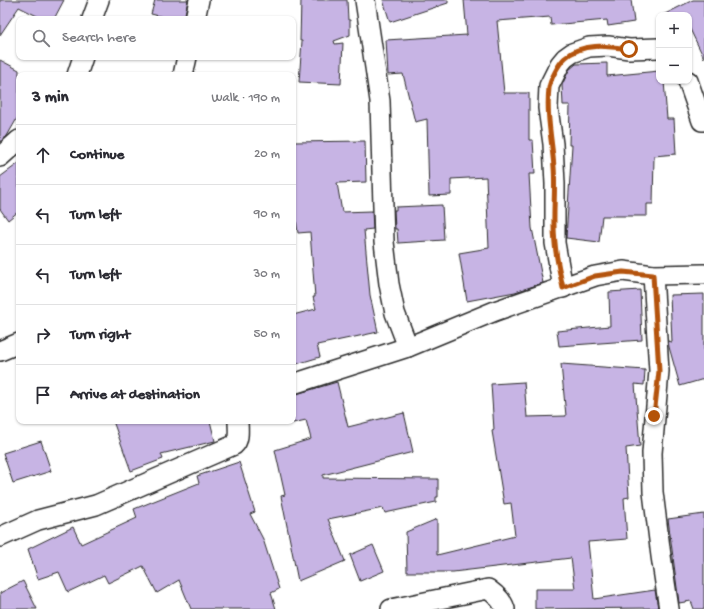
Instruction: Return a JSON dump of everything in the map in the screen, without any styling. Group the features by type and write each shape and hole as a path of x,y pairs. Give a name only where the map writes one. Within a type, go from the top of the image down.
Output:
{"street":[{"path":"93,16 99,0"},
{"path":"196,16 199,0"},
{"path":"365,0 380,101 384,242 389,284 395,313 408,347"},
{"path":"563,288 554,243 555,184 548,108 549,86 564,58 572,53 589,47 608,46 629,49 656,48"},
{"path":"79,72 82,60"},
{"path":"184,72 186,60"},
{"path":"689,84 702,121"},
{"path":"0,157 16,143"},
{"path":"296,383 408,347 494,311 595,276 623,272 653,275 704,274"},
{"path":"653,275 659,371 652,453 653,484 661,556 669,609"},
{"path":"0,351 16,344"},
{"path":"0,536 38,520 96,505 234,445 238,440 238,424"},
{"path":"390,609 488,589 496,595 505,606 505,609"}],"building":[{"path":"0,0 64,0 56,16 37,16 19,7 0,35"},
{"path":"155,0 188,0 185,16 159,16 151,14"},
{"path":"301,0 347,0 348,20 350,20 350,35 334,41 335,44 343,43 341,84 299,82 302,41 300,41"},
{"path":"383,0 448,0 448,3 390,22"},
{"path":"464,0 631,0 634,22 608,26 607,20 551,25 550,17 497,21 504,93 529,93 529,140 533,140 535,174 529,174 532,228 543,283 515,292 467,301 459,253 489,248 486,177 451,179 451,195 429,196 427,119 415,122 403,74 388,75 386,40 467,35"},
{"path":"693,0 704,0 704,58 692,33 692,12 669,12"},
{"path":"0,60 19,70 19,72 16,72 16,120 7,136 0,142"},
{"path":"607,63 607,76 656,71 656,84 664,84 667,119 674,119 676,154 654,156 653,204 647,204 647,216 602,216 599,242 566,238 572,145 569,145 570,105 563,105 562,85 569,70 576,64"},
{"path":"365,141 366,182 337,183 342,212 372,211 373,229 364,230 370,295 378,332 317,345 320,357 296,364 296,314 316,309 313,297 315,297 310,232 298,233 296,220 296,142"},
{"path":"16,165 16,213 8,220 0,209 0,177"},
{"path":"442,205 444,240 398,243 397,229 395,229 394,210 396,210 396,207"},
{"path":"640,290 642,340 559,346 557,331 610,326 609,292"},
{"path":"704,294 704,379 680,386 668,341 672,342 670,295"},
{"path":"561,364 645,370 644,385 635,384 640,446 626,448 629,497 624,498 627,539 588,542 594,599 655,590 658,608 535,609 535,589 575,589 571,558 453,572 407,572 406,532 437,519 437,555 515,536 511,503 504,504 492,431 494,430 491,384 524,382 527,417 566,416"},
{"path":"337,382 348,427 404,413 413,452 323,475 323,478 438,479 438,497 436,497 436,502 385,513 383,508 328,519 345,561 298,581 281,496 285,495 275,450 311,439 306,420 296,422 296,394"},
{"path":"114,424 211,424 215,441 161,454 163,459 131,471"},
{"path":"41,441 51,471 13,483 3,453"},
{"path":"239,462 255,512 250,514 263,539 279,589 271,593 276,609 191,609 179,580 157,593 143,566 108,583 104,575 68,592 59,572 38,579 28,549 73,527 81,544 137,518 134,509 199,483 197,476"},
{"path":"704,514 704,609 694,609 691,601 679,603 668,519"},
{"path":"373,545 384,571 360,581 350,555"},
{"path":"23,581 37,609 0,609 0,593"}],"route":[{"path":"629,49 608,46 589,47 572,53 564,58 549,86 548,108 555,184 554,243 563,288 595,276 623,272 653,275 659,371 654,416"}]}
